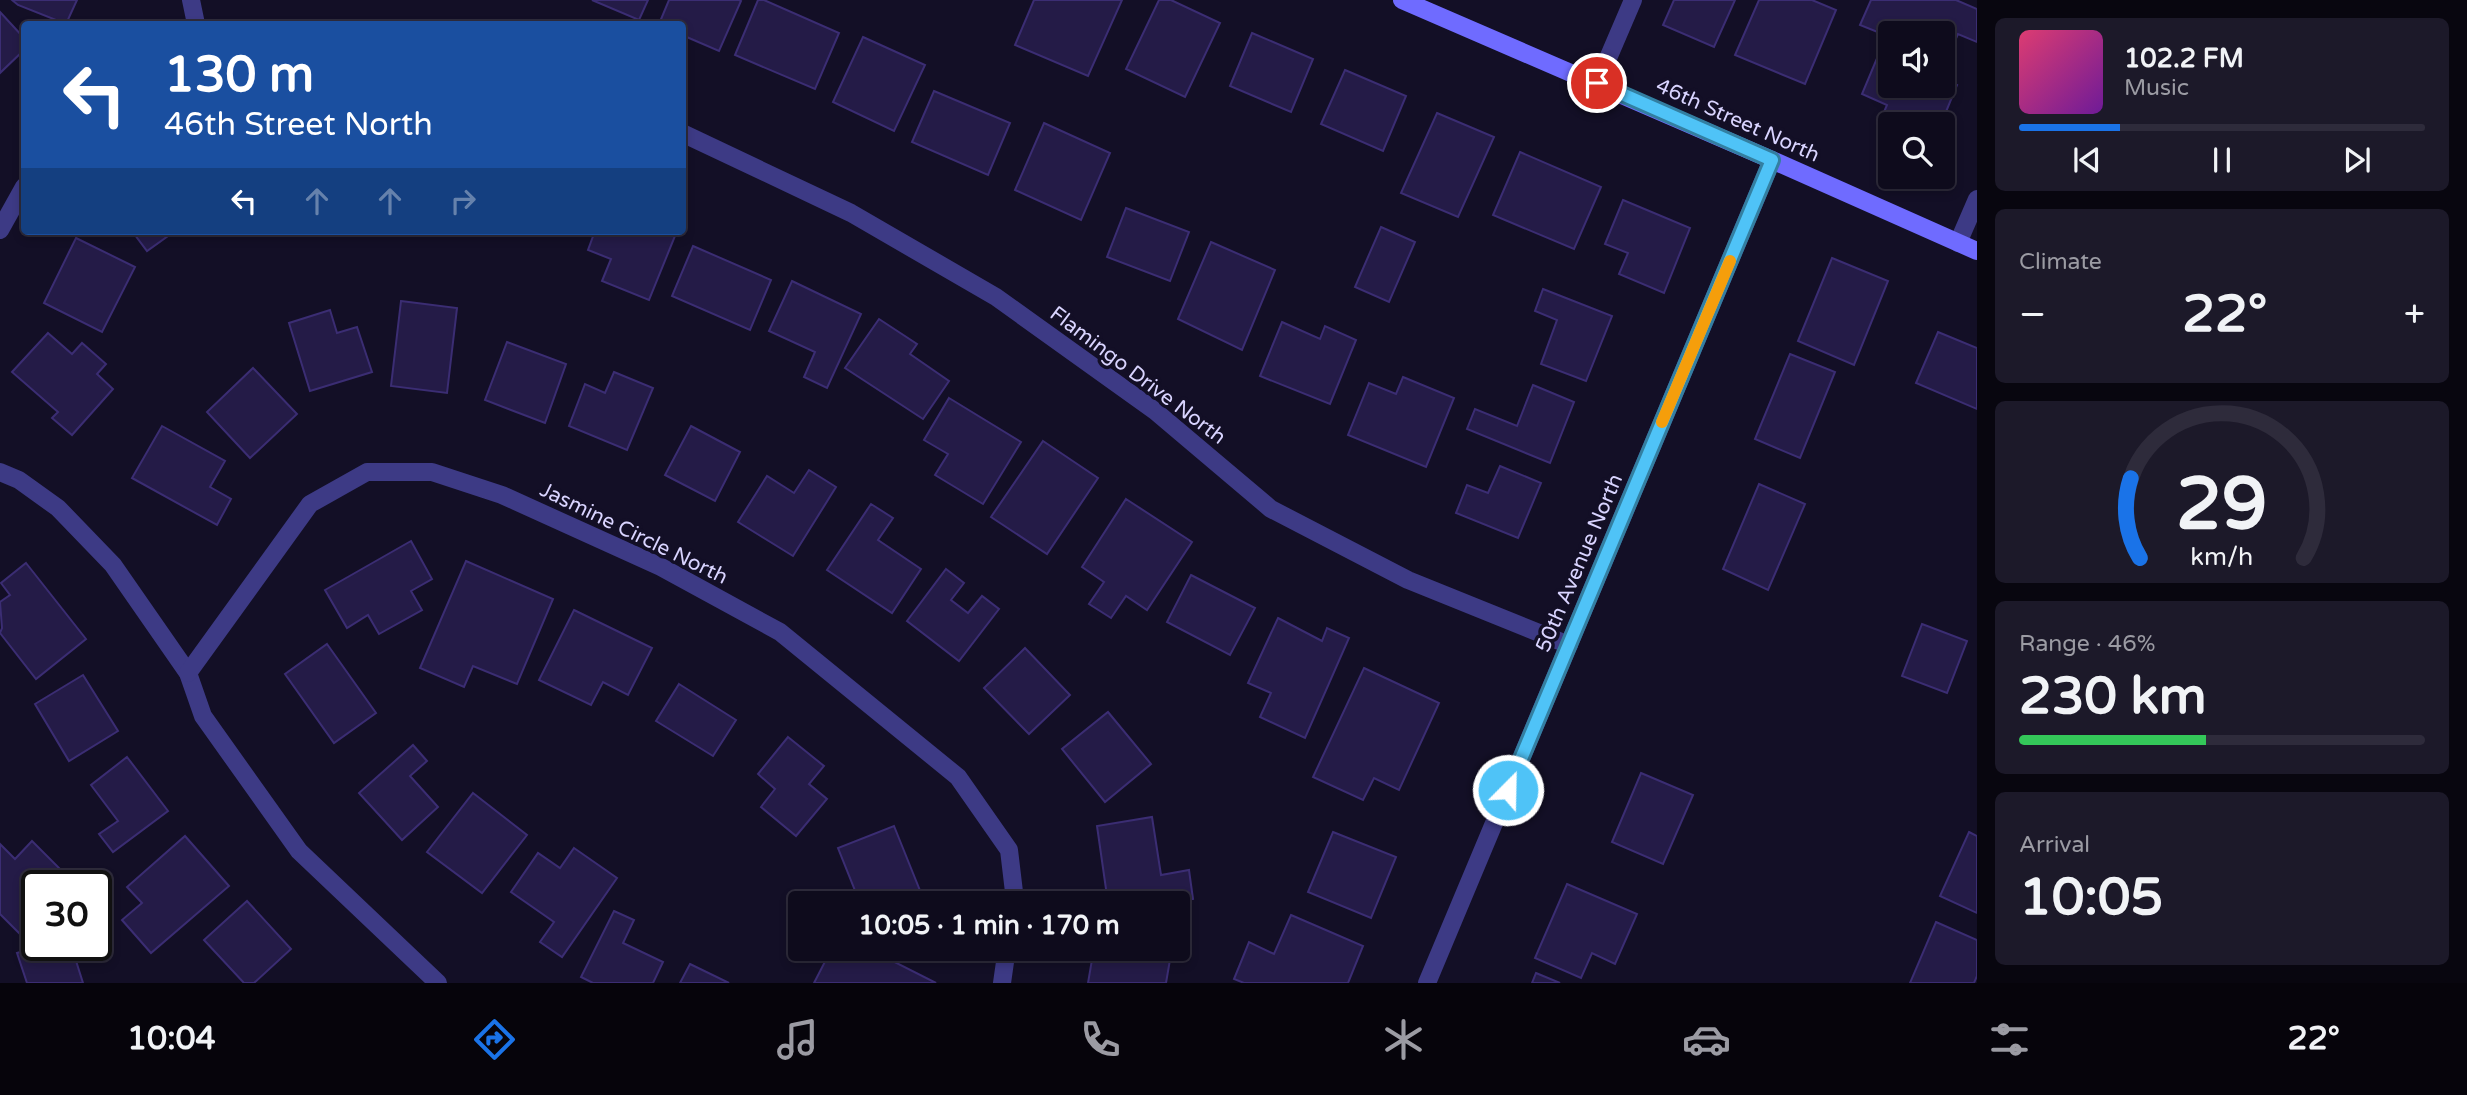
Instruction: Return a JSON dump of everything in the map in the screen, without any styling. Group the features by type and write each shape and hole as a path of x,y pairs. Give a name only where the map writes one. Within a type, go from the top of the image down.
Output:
{"street":[{"path":"191,0 195,21"},
{"name":"46th Street North","path":"1402,0 1977,251"},
{"path":"1597,83 1633,0"},
{"name":"Flamingo Drive North","path":"686,135 851,213 996,297 1155,411 1271,509 1408,580 1569,645"},
{"name":"50th Avenue North","path":"1427,983 1772,160"},
{"path":"0,230 21,192"},
{"path":"1958,243 1977,199"},
{"name":"Jasmine Circle North","path":"188,673 310,504 367,471 432,472 502,495 661,567 780,632 958,777 1009,850 1014,891"},
{"path":"0,472 19,480 58,508 113,565 188,673 203,716 299,851 438,983"},
{"path":"1002,983 1005,961"}],"building":[{"path":"12,0 77,0 67,21 58,21"},
{"path":"592,0 648,0 639,20"},
{"path":"669,0 741,1 719,51 686,37 686,21 660,21"},
{"path":"758,0 764,0 839,33 815,89 735,55"},
{"path":"1034,0 1122,0 1088,76 1015,45"},
{"path":"1159,0 1171,0 1220,23 1185,97 1126,69"},
{"path":"1674,0 1735,0 1714,47 1663,25"},
{"path":"1759,0 1812,0 1836,10 1805,84 1735,55"},
{"path":"1871,0 1956,0 1977,9 1977,42 1958,34 1955,41 1955,21 1878,21 1878,32 1860,25"},
{"path":"0,12 21,35 21,53 0,73"},
{"path":"1252,33 1313,59 1291,112 1230,86"},
{"path":"863,37 925,65 894,131 833,102"},
{"path":"1878,56 1878,98 1952,98 1946,112 1884,112 1887,105 1862,94"},
{"path":"1345,70 1406,96 1383,151 1321,124"},
{"path":"934,91 1010,123 988,175 912,142"},
{"path":"1437,113 1494,137 1458,217 1401,193"},
{"path":"1044,123 1110,153 1081,220 1015,190"},
{"path":"1520,152 1601,187 1574,249 1493,215"},
{"path":"1623,200 1690,228 1664,293 1619,274 1628,253 1605,244"},
{"path":"1126,208 1189,232 1170,281 1107,257"},
{"path":"1381,227 1415,242 1389,302 1355,287"},
{"path":"135,235 169,235 147,251"},
{"path":"594,235 675,235 649,300 602,281 611,259 588,250"},
{"path":"76,238 135,267 102,332 44,303"},
{"path":"1211,242 1275,270 1242,350 1178,319"},
{"path":"693,246 771,280 750,330 672,296"},
{"path":"1832,258 1888,281 1854,365 1798,341"},
{"path":"792,281 861,314 827,388 804,377 815,352 769,331"},
{"path":"1543,289 1612,316 1586,381 1541,364 1557,320 1535,311"},
{"path":"401,301 457,308 447,393 391,386"},
{"path":"330,310 337,333 357,327 372,372 310,391 289,323"},
{"path":"879,319 917,344 910,354 949,381 923,419 845,368"},
{"path":"1282,322 1320,339 1325,326 1356,340 1330,404 1260,376"},
{"path":"1938,332 1977,348 1977,409 1916,383"},
{"path":"48,333 72,354 82,343 106,364 97,374 113,389 72,435 52,418 58,412 12,372"},
{"path":"507,342 566,364 545,423 485,400"},
{"path":"1790,354 1835,372 1800,458 1755,439"},
{"path":"253,368 297,414 250,458 207,412"},
{"path":"614,372 653,388 627,450 569,426 585,384 605,393"},
{"path":"1403,377 1454,398 1426,467 1348,435 1369,383 1396,394"},
{"path":"1533,385 1574,402 1550,463 1467,429 1475,409 1517,426"},
{"path":"949,398 1021,442 983,504 935,475 948,454 924,440"},
{"path":"162,426 225,461 210,487 231,499 217,525 132,478"},
{"path":"691,426 740,452 715,501 665,475"},
{"path":"1043,441 1098,478 1047,554 991,517"},
{"path":"1500,466 1541,483 1518,538 1456,513 1467,485 1488,493"},
{"path":"809,470 836,487 793,556 738,522 767,476 794,493"},
{"path":"1759,484 1805,504 1768,590 1723,569"},
{"path":"1126,499 1192,542 1147,610 1126,596 1111,618 1089,604 1104,582 1082,567"},
{"path":"871,504 893,518 878,540 921,569 892,613 827,570"},
{"path":"411,541 432,579 411,591 422,610 379,634 368,615 347,628 325,590"},
{"path":"466,561 553,599 517,684 473,666 464,687 420,668"},
{"path":"26,563 86,639 36,679 0,633 0,602 10,595 1,583"},
{"path":"946,569 964,583 951,600 968,613 982,596 999,609 959,661 907,621"},
{"path":"1191,575 1255,608 1230,655 1167,622"},
{"path":"574,610 652,648 628,695 603,682 591,705 539,680"},
{"path":"1278,618 1322,641 1327,628 1349,638 1305,738 1260,717 1271,693 1248,683"},
{"path":"1922,624 1967,641 1947,693 1902,676"},
{"path":"327,644 376,713 334,743 285,674"},
{"path":"1025,648 1070,695 1029,734 984,688"},
{"path":"1364,668 1439,703 1399,790 1374,778 1363,800 1313,777"},
{"path":"83,675 118,731 69,761 35,704"},
{"path":"679,684 736,720 713,756 656,721"},
{"path":"1108,712 1151,764 1105,802 1062,749"},
{"path":"788,737 824,766 809,784 827,799 796,836 761,807 775,789 758,774"},
{"path":"413,745 427,761 410,776 438,807 402,840 359,793"},
{"path":"127,757 168,811 113,852 99,834 118,821 91,785"},
{"path":"1641,773 1693,795 1663,864 1612,842"},
{"path":"473,793 527,835 482,893 427,852"},
{"path":"1152,817 1161,875 1189,870 1193,899 1190,899 1190,891 1106,891 1097,826"},
{"path":"894,826 920,891 855,891 838,848"},
{"path":"1333,832 1396,857 1371,918 1308,892"},
{"path":"1969,832 1977,836 1977,913 1940,896"},
{"path":"185,836 229,886 151,953 122,920 142,903 127,887"},
{"path":"32,841 61,870 21,870 19,933 0,914 0,844 15,859"},
{"path":"574,848 617,878 562,957 540,942 554,922 511,892 538,853 560,868"},
{"path":"1567,884 1637,914 1615,964 1592,953 1581,978 1535,958"},
{"path":"247,901 291,949 254,983 244,983 204,940"},
{"path":"614,911 634,920 623,943 663,962 653,983 593,983 581,977"},
{"path":"1291,915 1363,946 1348,983 1244,983 1234,979 1249,942 1274,954"},
{"path":"1936,922 1977,940 1977,976 1974,983 1910,983"},
{"path":"21,952 21,961 76,961 83,983 27,983 17,953"},
{"path":"825,961 893,961 936,983 814,983"},
{"path":"1092,961 1170,961 1166,983 1088,983"},
{"path":"690,964 729,983 680,983"},
{"path":"1536,973 1560,983 1532,983"}],"slow traffic":[{"path":"1662,422 1730,261"}],"route":[{"path":"1508,790 1772,160 1597,83"}]}
